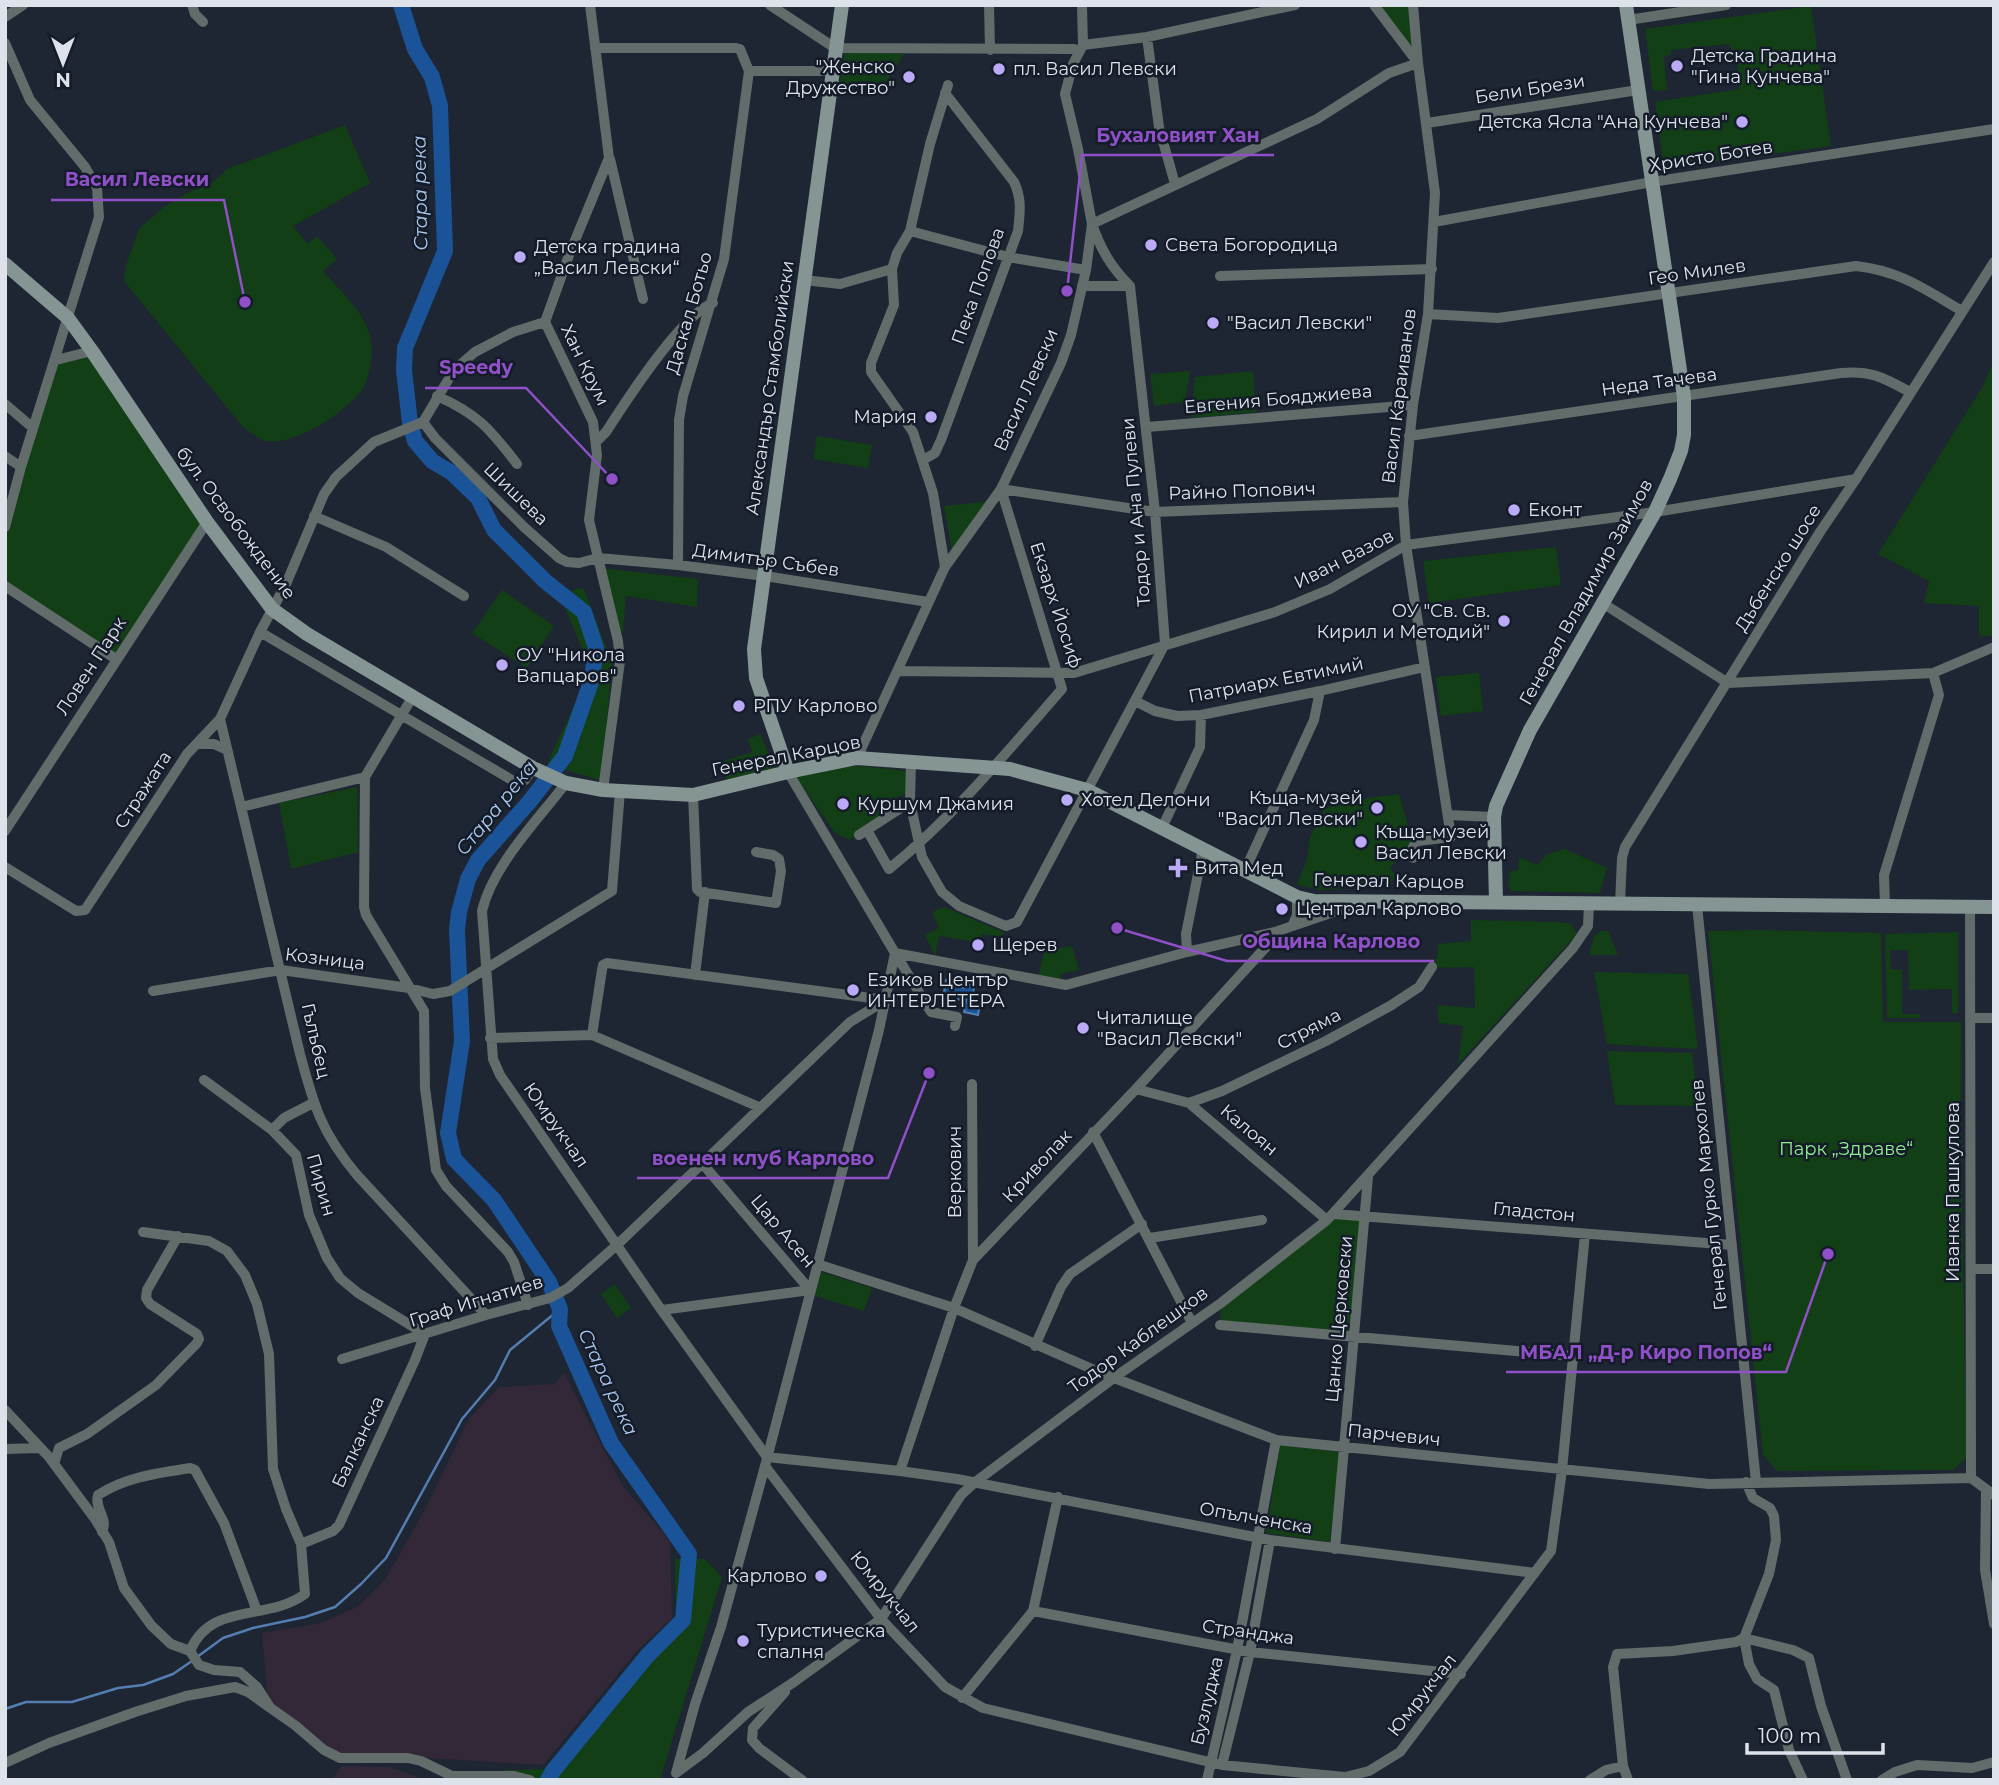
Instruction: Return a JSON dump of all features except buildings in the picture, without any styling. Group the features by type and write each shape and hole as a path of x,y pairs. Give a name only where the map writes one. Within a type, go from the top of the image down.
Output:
{"main road":[{"name":"Александър Стамболийски","path":"788,772 754,663 754,649 842,5"},
{"name":"Генерал Владимир Заимов","path":"1496,902 1494,817 1506,784 1530,730 1655,512 1681,451 1686,422 1627,13"},
{"name":"бул. Освобождение","path":"5,264 68,318 207,522 272,609 307,634 533,768 566,783"},
{"name":"Генерал Карцов","path":"566,783 603,790 693,795 857,758 996,767 1087,790 1297,897 1328,902 1994,907"}],"street":[{"path":"5,17 23,5"},
{"path":"192,5 195,14 203,22"},
{"name":"Хан Крум","path":"590,5 609,158 545,322 587,406 596,442 596,472 589,520 618,641 620,661 603,790"},
{"path":"770,5 835,48 990,50 1078,47 1147,37 1296,5"},
{"path":"989,5 990,50"},
{"name":"Васил Левски","path":"857,758 945,567 1001,489 1061,363 1071,335 1086,270 1092,224 1079,149 1065,94 1078,47 1082,5"},
{"name":"Васил Караиванов","path":"1374,5 1418,63"},
{"name":"Васил Караиванов","path":"1413,5 1435,193 1428,314 1413,405 1403,502 1406,545 1448,815"},
{"path":"1627,13 1726,5"},
{"path":"1147,37 1159,127 1175,184"},
{"path":"5,43 30,100 85,167 97,188 99,217 5,527"},
{"path":"595,48 736,48 740,49 749,71 832,71"},
{"path":"1130,286 1113,270 1105,257 1092,224 1317,119 1389,72 1418,63"},
{"name":"Даскал Ботьо","path":"678,565 679,420 683,396 724,259 749,71"},
{"name":"Пека Попова","path":"910,231 946,89 1014,182 1020,195 1018,231 941,440 935,453 923,460"},
{"name":"Бели Брези","path":"1427,123 1638,90"},
{"name":"Христо Ботев","path":"1434,222 1652,182 1994,129"},
{"path":"609,158 643,299"},
{"path":"945,567 933,493 913,432 871,372 871,363 894,305 892,269 897,253 910,231 1008,257 1086,270"},
{"name":"Дъбенско шосе","path":"1620,904 1625,848 1820,532 1994,262"},
{"name":"Гео Милев","path":"1428,314 1498,318 1856,266 1898,274 1962,311"},
{"path":"804,280 840,284 892,269"},
{"path":"1220,276 1432,269"},
{"path":"1082,286 1130,286"},
{"name":"Тодор и Ана Пулеви","path":"1130,286 1147,427 1165,644"},
{"path":"596,442 606,432 659,356 694,315 713,303"},
{"path":"421,423 454,370 475,352 513,332 545,322"},
{"path":"56,360 92,351"},
{"name":"Неда Тачева","path":"1409,436 1861,371 1876,374 1910,392"},
{"name":"Шишева","path":"437,396 476,416 517,464"},
{"path":"5,404 33,428"},
{"name":"Евгения Бояджиева","path":"1147,427 1413,405"},
{"name":"Шишева","path":"421,423 524,527 559,558 579,563 598,558"},
{"name":"Стражата","path":"5,867 76,911 85,910 187,754 220,719 260,632 286,584 324,494 336,477 374,442 421,423"},
{"path":"5,456 21,467"},
{"name":"Иван Вазов","path":"897,671 1074,673 1275,612 1330,589 1406,545 1655,512 1856,479"},
{"name":"Райно Попович","path":"1001,489 1155,512 1403,502"},
{"name":"Екзарх Йосиф","path":"910,802 863,832 889,869 919,844 996,767 1062,689 1001,489"},
{"path":"314,516 386,547 464,596"},
{"name":"Ловен Парк","path":"5,831 207,522"},
{"name":"Димитър Събев","path":"598,558 765,576 928,603"},
{"path":"5,586 116,659"},
{"path":"1604,604 1728,683 1933,673 1994,647"},
{"path":"260,632 517,783 525,780 533,768"},
{"path":"911,761 910,802 922,857 942,892 959,906 1006,926 1012,925 1017,922 1165,644"},
{"name":"Патриарх Евтимий","path":"1135,701 1155,711 1177,716 1201,715 1425,667"},
{"path":"1885,906 1884,875 1940,695 1933,673"},
{"path":"1245,870 1314,720 1320,691"},
{"path":"413,696 365,777 364,907 366,915 424,1011 425,1088 436,1170 446,1186 508,1252 528,1305"},
{"path":"1162,828 1200,747 1201,715"},
{"name":"Гълъбец","path":"220,719 313,1103 338,1153 486,1315"},
{"path":"199,744 214,744 228,750"},
{"path":"788,772 931,1012 957,1017 955,1026"},
{"path":"241,807 365,777"},
{"name":"Юмрукчал","path":"566,783 487,891 482,911 492,1059 500,1075 766,1462 881,1619 945,1687 983,1708 1216,1765 1345,1777 1369,1771 1400,1752 1551,1551 1562,1470 1585,1234"},
{"path":"485,968 612,891 620,791"},
{"path":"693,795 697,889 776,903 781,871 779,859 756,852"},
{"path":"1413,858 1413,847 1418,841 1451,837 1448,815 1494,817"},
{"path":"1187,952 1186,934 1203,849"},
{"path":"696,970 705,892"},
{"path":"1293,924 1297,915 1297,897"},
{"path":"895,953 1066,985 1187,952 1275,932 1366,901"},
{"name":"Тодор Каблешков","path":"766,1462 721,1628 695,1704 676,1773 704,1753 748,1712 881,1619 961,1495 974,1483 1115,1377 1221,1303 1330,1217 1573,948 1588,926 1589,904"},
{"name":"Генерал Гурко Мархолев","path":"1696,905 1732,1245 1751,1482"},
{"name":"Иванка Пашкулова","path":"1970,906 1971,1478"},
{"name":"Криволак","path":"900,1471 954,1308 973,1260 1136,1089 1265,948 1275,932"},
{"path":"766,1462 875,1044 895,953"},
{"path":"592,1035 601,970 607,963 696,970 886,1000"},
{"name":"Стряма","path":"1189,1103 1222,1091 1326,1041 1390,1006 1419,987 1432,967"},
{"name":"Козница","path":"153,990 281,970 409,988 433,994 450,991 485,968"},
{"name":"Граф Игнатиев","path":"342,1359 486,1315 528,1305 550,1298 568,1288 618,1244 850,1022 886,1000"},
{"path":"1970,1018 1994,1018"},
{"path":"490,1038 592,1035 759,1107"},
{"name":"Пирин","path":"204,1080 272,1130 296,1155 309,1215 327,1258 340,1278 358,1293 425,1334"},
{"name":"Веркович","path":"972,1084 973,1260"},
{"name":"Калоян","path":"1136,1089 1189,1103 1330,1217"},
{"path":"272,1130 284,1118 313,1103"},
{"path":"1093,1132 1192,1322"},
{"name":"Цар Асен","path":"702,1163 810,1290"},
{"name":"Цанко Церковски","path":"1335,1549 1368,1177"},
{"name":"Гладстон","path":"1330,1217 1366,1216 1732,1245"},
{"path":"1150,1238 1262,1220"},
{"path":"1035,1346 1061,1287 1070,1274 1142,1224"},
{"path":"143,1232 209,1241 228,1251 245,1275 257,1304 270,1354 273,1469 301,1544 301,1564 306,1590 302,1597 211,1624 197,1636 193,1657"},
{"path":"54,1464 59,1448 87,1434 156,1385 197,1343 197,1334 150,1304 146,1298 147,1290 178,1236"},
{"name":"Парчевич","path":"817,1265 954,1308 1035,1346 1276,1440 1709,1484 1971,1478"},
{"path":"1971,1269 1994,1269"},
{"path":"662,1310 810,1290"},
{"path":"1220,1325 1573,1356"},
{"name":"Балканска","path":"301,1544 332,1531 339,1525 425,1334"},
{"path":"5,1410 54,1464 103,1532 118,1574 134,1604 151,1626 171,1644 214,1670 240,1672 257,1687 270,1709"},
{"name":"Бузлуджа","path":"1216,1765 1276,1440"},
{"path":"5,1449 40,1448"},
{"name":"Опълченска","path":"766,1462 900,1471 1058,1497 1270,1540 1535,1573"},
{"path":"996,1488 1001,1462"},
{"path":"103,1532 105,1521 97,1505 98,1495 118,1484 157,1473 190,1468 195,1470 224,1522 257,1611"},
{"path":"1971,1478 1990,1492 1985,1570 1994,1624"},
{"path":"1751,1482 1753,1498 1770,1508 1774,1516 1776,1540 1769,1574 1744,1638 1749,1664 1757,1679 1774,1690 1789,1750 1803,1780"},
{"path":"962,1698 1032,1611 1058,1497"},
{"name":"Бузлуджа","path":"1216,1765 1250,1652 1270,1540"},
{"name":"Странджа","path":"1032,1611 1250,1652 1461,1674"},
{"path":"1628,1780 1623,1766 1613,1667 1617,1654 1673,1651 1736,1642 1744,1638 1793,1650 1809,1658 1821,1706 1847,1780"},
{"path":"794,1682 753,1728 751,1734 753,1744 801,1779"},
{"path":"5,1763 49,1743 135,1712 235,1687 248,1692 324,1750 340,1758 408,1758 421,1760 452,1776 524,1777 530,1780"},
{"path":"1882,1780 1895,1772 1917,1765 1967,1768 1994,1762"},
{"path":"1207,1780 1216,1765"},
{"path":"1590,1780 1606,1770 1623,1766"}],"shaded area":[{"path":"564,1373 622,1485 670,1541 672,1618 637,1651 543,1765 336,1753 268,1702 262,1633 321,1623 357,1607 385,1580 424,1511 470,1417 499,1387 554,1384"},
{"path":"341,1766 390,1767 426,1780 332,1780"}],"green space":[{"path":"1374,5 1413,5 1418,63"},
{"path":"1811,6 1831,146 1664,169 1655,102 1739,89 1736,50 1731,49 1729,44 1671,50 1671,55 1664,56 1667,90 1653,91 1645,29"},
{"path":"845,52 904,54 884,86 839,85"},
{"path":"345,125 370,183 293,226 308,244 317,236 337,259 323,271 365,322 372,347 369,372 356,397 333,416 305,433 277,441 266,441 243,427 124,281 126,265 139,229 165,206 189,192 211,184 227,169"},
{"path":"92,351 207,522 116,659 5,586 5,527 56,360"},
{"path":"1994,360 1994,635 1979,637 1979,606 1924,603 1929,581 1878,554 1983,386"},
{"path":"1190,371 1185,402 1154,406 1150,374"},
{"path":"1253,371 1256,412 1191,418 1195,377"},
{"path":"817,436 872,445 868,468 813,459"},
{"path":"992,501 953,557 944,506"},
{"path":"1556,547 1561,585 1429,603 1423,561"},
{"path":"601,568 698,579 697,607 626,596 623,632 615,631"},
{"path":"577,588 584,589 612,663 602,781 547,764 587,677 587,661 561,598"},
{"path":"502,590 554,626 527,668 472,633"},
{"path":"1479,673 1483,711 1441,716 1436,677"},
{"path":"760,734 776,770 728,784 721,762 752,752 748,739"},
{"path":"862,766 907,771 908,792 896,798 901,805 849,840 835,833 796,777 842,767"},
{"path":"357,787 358,852 291,869 279,803"},
{"path":"1399,794 1414,847 1390,867 1395,875 1391,885 1321,890 1297,885 1307,859 1310,837 1324,809 1354,800"},
{"path":"1565,849 1607,868 1600,893 1511,891 1508,884 1510,871 1518,870 1519,857 1537,865 1547,854"},
{"path":"944,907 1003,932 1002,937 982,934 980,943 939,936 935,956 925,935 939,928 932,912"},
{"path":"1471,920 1559,922 1571,924 1577,934 1458,1064 1463,1026 1439,1023 1437,1005 1475,1008 1474,967 1424,968 1437,958 1438,944 1471,941"},
{"path":"1601,931 1608,931 1618,955 1589,955 1594,936"},
{"name":"Парк „Здраве“","path":"1708,931 1881,933 1883,1022 1961,1022 1966,1458 1953,1470 1777,1471 1763,1455"},
{"path":"1958,932 1958,1013 1952,1013 1952,989 1909,990 1908,950 1890,950 1891,969 1902,970 1902,1014 1920,1014 1920,1018 1887,1018 1885,934"},
{"path":"1046,941 1059,948 1072,946 1079,970 1060,974 1061,978 1038,978"},
{"path":"1594,972 1688,974 1698,1049 1607,1044"},
{"path":"1607,1051 1692,1053 1698,1106 1615,1105"},
{"path":"1334,1214 1366,1216 1355,1336 1220,1325 1221,1303"},
{"path":"818,1271 872,1288 864,1311 812,1295"},
{"path":"615,1284 631,1308 617,1318 601,1294"},
{"path":"1280,1445 1339,1452 1330,1542 1266,1533"},
{"path":"675,1559 705,1559 722,1577 660,1780 503,1780 504,1770 545,1769 639,1654 676,1620"}],"water":[{"path":"946,980 961,983 961,987 965,988 967,984 974,986 973,996 981,998 978,1015 964,1012 966,1000 943,998"}],"waterway":[{"name":"Стара река","path":"401,5 415,49 432,77 440,106 445,251 405,348 404,370 410,423 415,441 432,461 452,473 478,498 494,530 545,581 584,612 596,648 592,679 565,756 478,860 468,879 457,930 462,1041 448,1133 454,1159 494,1200 549,1282 560,1309 559,1326 611,1443 689,1554 683,1620 647,1656 548,1780"},
{"path":"197,1657 223,1638 335,1607 361,1584 386,1558 462,1419 495,1380 510,1350 560,1309"},
{"path":"5,1709 26,1702 72,1702 118,1688 143,1685 173,1674 192,1661"}],"place":[{"name":"Детска Градина \"Гина Кунчева\"","path":"1677,66"},
{"name":"пл. Васил Левски","path":"999,69"},
{"name":"\"Женско Дружество\"","path":"909,77"},
{"name":"Детска Ясла \"Ана Кунчева\"","path":"1742,122"},
{"name":"Света Богородица","path":"1151,245"},
{"name":"Детска градина „Васил Левски“","path":"520,257"},
{"name":"Бухаловият Хан","path":"1067,291"},
{"name":"Васил Левски","path":"245,302"},
{"name":"\"Васил Левски\"","path":"1213,323"},
{"name":"Мария","path":"931,417"},
{"name":"Speedy","path":"612,479"},
{"name":"Еконт","path":"1514,510"},
{"name":"ОУ \"Св. Св. Кирил и Методий\"","path":"1504,621"},
{"name":"ОУ \"Никола Вапцаров\"","path":"502,665"},
{"name":"РПУ Карлово","path":"739,706"},
{"name":"Хотел Делони","path":"1067,800"},
{"name":"Куршум Джамия","path":"843,804"},
{"name":"Къща-музей \"Васил Левски\"","path":"1377,808"},
{"name":"Къща-музей Васил Левски","path":"1361,842"},
{"name":"Вита Мед","path":"1178,868"},
{"name":"Централ Карлово","path":"1282,909"},
{"name":"Община Карлово","path":"1117,928"},
{"name":"Щерев","path":"978,945"},
{"name":"Езиков Център ИНТЕРЛЕТЕРА","path":"853,990"},
{"name":"Читалище \"Васил Левски\"","path":"1083,1028"},
{"name":"военен клуб Карлово","path":"929,1073"},
{"name":"МБАЛ „Д-р Киро Попов“","path":"1828,1254"},
{"name":"Карлово","path":"821,1576"},
{"name":"Туристическа спалня","path":"743,1641"}]}
